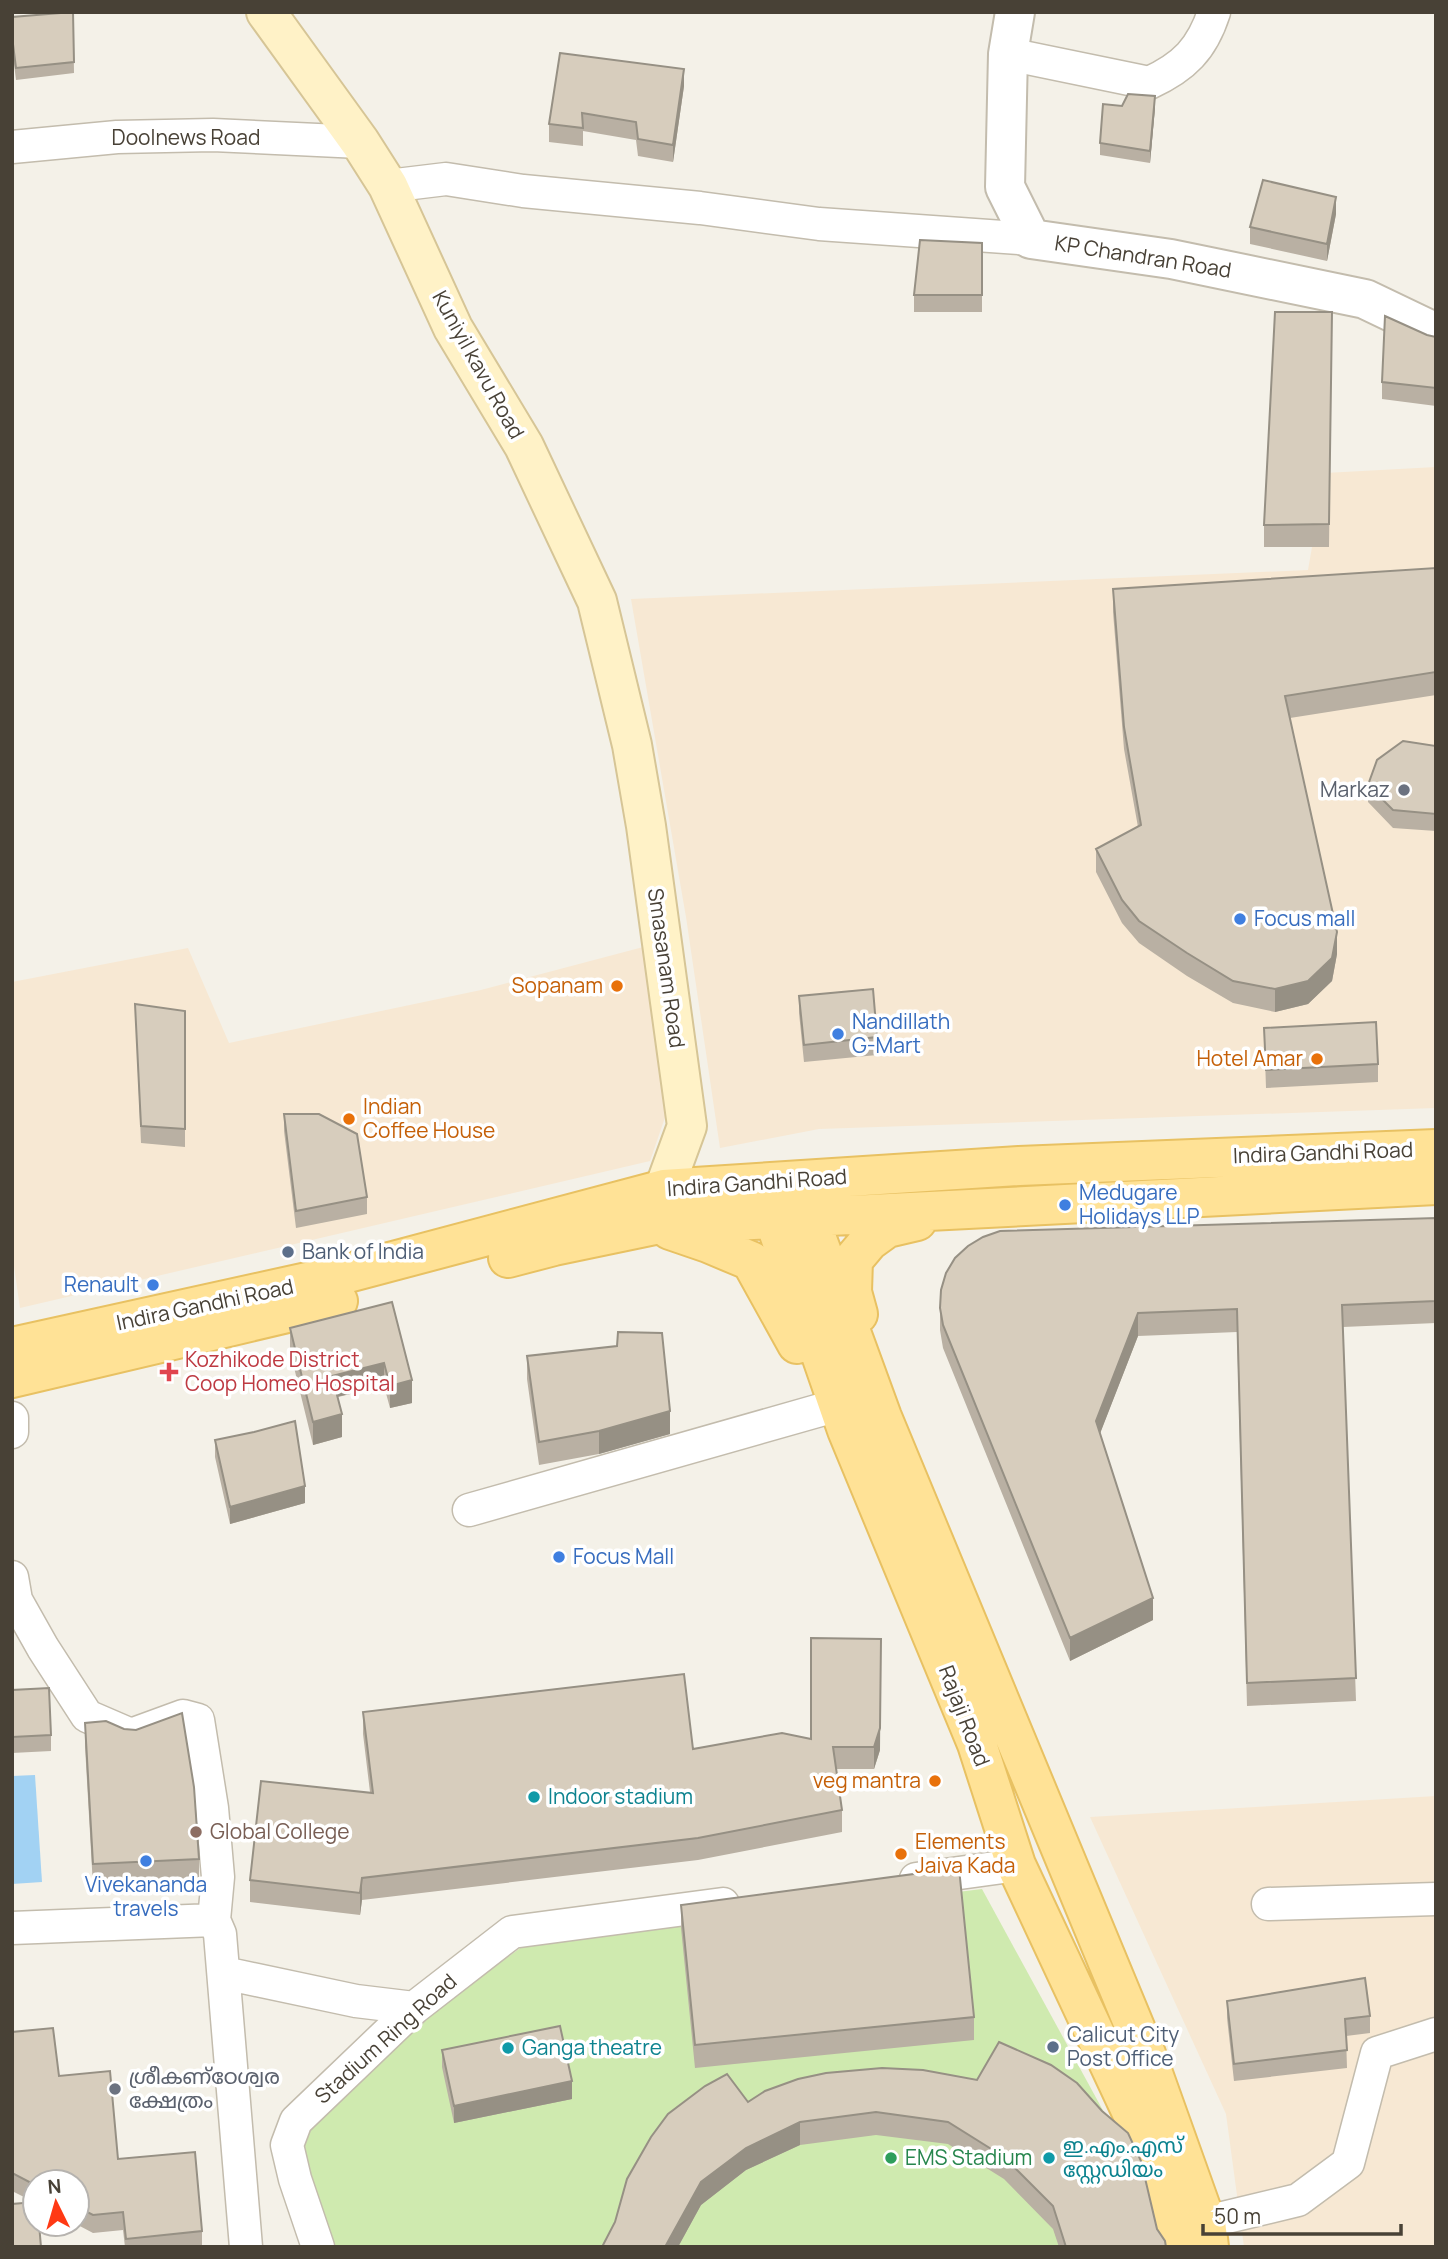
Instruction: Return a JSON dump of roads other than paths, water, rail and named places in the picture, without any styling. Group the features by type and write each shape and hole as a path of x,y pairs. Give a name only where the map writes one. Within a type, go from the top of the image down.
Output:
{"main road":[{"name":"Kuniyil kavu Road","path":"266,12 360,142 388,186 453,328 524,446 597,601 632,745"},
{"name":"Smasanam Road","path":"632,745 646,826 687,1126 664,1189"},
{"name":"Indira Gandhi Road","path":"12,1347 348,1273 664,1189 1019,1166 1436,1149"},
{"name":"Rajaji Road","path":"787,1180 791,1218 853,1418 977,1744 1016,1865 1162,2178 1198,2239"},
{"name":"Indira Gandhi Road","path":"12,1378 263,1320 554,1246 655,1226 1436,1185"},
{"path":"853,1418 867,1343 852,1292 853,1260 869,1241 887,1228 960,1211"},
{"path":"655,1226 708,1243 751,1261 853,1418 1146,2054 1198,2239"}],"street":[{"name":"KP Chandran Road","path":"1016,12 1008,54 1005,187 1031,239 1171,259 1366,299 1436,333"},
{"path":"1008,54 1149,83 1167,74 1188,57 1206,36 1214,12"},
{"name":"Doolnews Road","path":"12,147 117,137 213,135 360,142"},
{"path":"388,186 446,179 523,191 700,208 818,224 1031,239"},
{"path":"12,1418 12,1432"},
{"path":"469,1510 853,1418"},
{"path":"12,1577 16,1600 87,1716 131,1735 183,1716 198,1720 212,1808 218,1877 214,1920 220,1934 224,1973 246,2247"},
{"path":"893,1882 1016,1865"},
{"path":"1268,1904 1436,1899"},
{"name":"Stadium Ring Road","path":"318,2247 286,2145 296,2121 414,2008 512,1932 757,1900"},
{"path":"12,1928 214,1920"},
{"path":"224,1973 356,2001 414,2008"},
{"path":"1198,2239 1298,2200 1348,2162 1377,2053 1436,2034"}],"water":[{"path":"35,1775 42,1882 12,1884 12,1776"}],"place":[{"name":"Markaz","path":"1404,790"},
{"name":"Focus mall","path":"1240,919"},
{"name":"Sopanam","path":"617,986"},
{"name":"Nandillath G-Mart","path":"838,1034"},
{"name":"Hotel Amar","path":"1317,1059"},
{"name":"Indian Coffee House","path":"349,1119"},
{"name":"Medugare Holidays LLP","path":"1065,1205"},
{"name":"Bank of India","path":"288,1252"},
{"name":"Renault","path":"153,1285"},
{"name":"Kozhikode District Coop Homeo Hospital","path":"169,1372"},
{"name":"Focus Mall","path":"559,1557"},
{"name":"veg mantra","path":"935,1781"},
{"name":"Indoor stadium","path":"534,1797"},
{"name":"Global College","path":"196,1832"},
{"name":"Elements Jaiva Kada","path":"901,1854"},
{"name":"Vivekananda travels","path":"146,1861"},
{"name":"Calicut City Post Office","path":"1053,2047"},
{"name":"Ganga theatre","path":"508,2048"},
{"name":"ശ്രീകണ്ഠേശ്വര ക്ഷേത്രം","path":"115,2089"},
{"name":"EMS Stadium","path":"891,2158"},
{"name":"ഇ.എം.എസ് സ്റ്റേഡിയം","path":"1049,2158"}]}
